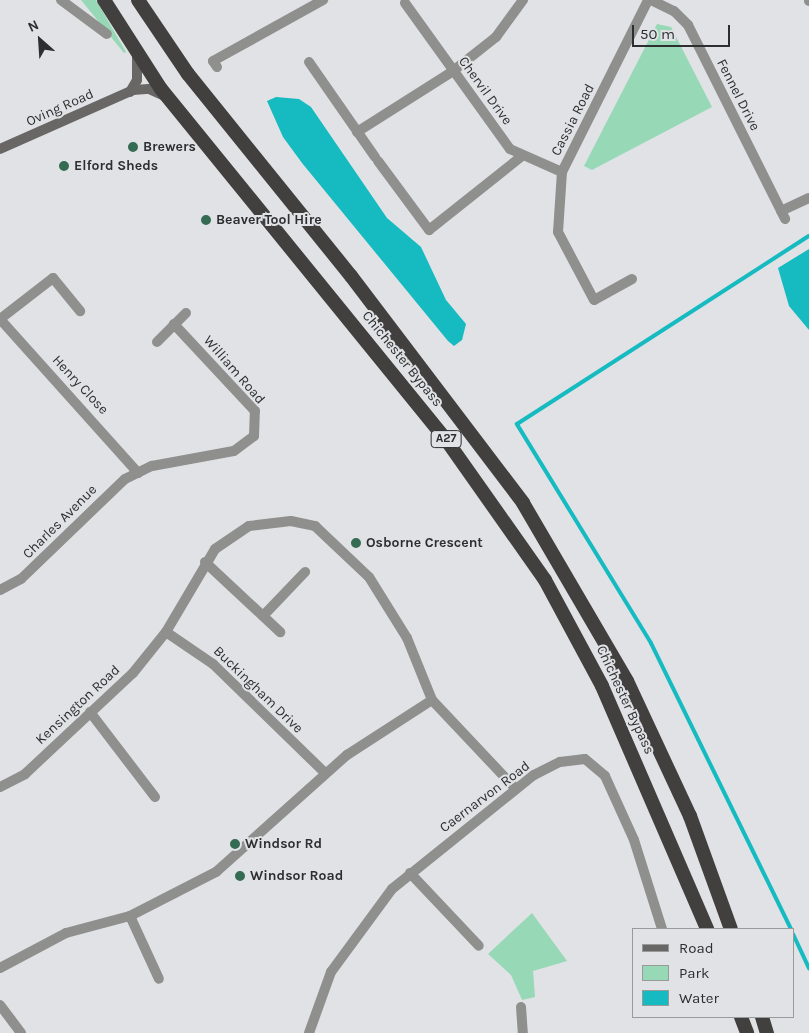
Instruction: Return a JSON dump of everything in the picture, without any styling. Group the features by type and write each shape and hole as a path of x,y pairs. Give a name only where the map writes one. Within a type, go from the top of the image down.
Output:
{"highway":[{"name":"Chichester Bypass","path":"104,0 137,53 168,97 447,441 545,580 602,686 706,928"},
{"name":"Chichester Bypass","path":"138,0 188,74 351,276 523,503 628,681 690,816 731,928"},
{"path":"741,1018 747,1033"},
{"path":"762,1018 768,1033"}],"main road":[{"path":"130,92 137,80 137,53"},
{"name":"Oving Road","path":"0,149 130,92 146,89 168,97"}],"street":[{"path":"62,0 107,34"},
{"path":"218,67 213,60 323,0"},
{"path":"357,132 453,72 496,37 523,0"},
{"name":"Cassia Road","path":"632,279 594,300 558,232 562,172 649,0"},
{"name":"Fennel Drive","path":"649,0 674,11 688,25 783,215 809,198"},
{"name":"Chervil Drive","path":"405,3 510,149 522,156 562,172"},
{"path":"309,62 357,132 429,230 522,156"},
{"name":"Henry Close","path":"80,311 53,278 0,319 138,472"},
{"path":"157,342 186,313"},
{"name":"William Road","path":"138,472 234,451 256,428 255,412 174,324"},
{"name":"Charles Avenue","path":"0,590 20,579 117,485 138,472"},
{"path":"166,632 205,562 225,541 249,526 273,521 315,526 369,577 407,638 432,700 516,789"},
{"path":"205,562 280,632"},
{"path":"264,616 305,572"},
{"name":"Kensington Road","path":"0,787 25,774 133,673 166,632"},
{"name":"Buckingham Drive","path":"166,632 213,664 326,773"},
{"path":"0,968 66,933 130,916 216,872 326,773 432,700"},
{"path":"90,712 155,797"},
{"name":"Caernarvon Road","path":"309,1033 316,1007 340,958 378,904 410,873 516,789 560,762 585,759 593,763 626,818 662,928"},
{"path":"410,873 479,946"},
{"path":"130,916 159,980"},
{"path":"0,1005 21,1033"},
{"path":"521,1007 523,1033"}],"green space":[{"path":"81,0 96,0 126,52 124,53"},
{"path":"657,24 671,27 712,107 592,170 584,166"},
{"path":"532,913 567,961 533,971 535,997 522,1000 511,975 488,954"}],"water":[{"path":"276,97 299,99 311,107 387,218 421,247 446,300 466,324 462,340 454,346 302,163 283,137 267,101"},
{"path":"809,249 809,330 789,306 778,268"}],"waterway":[{"path":"791,928 651,643 517,424 809,236"},
{"path":"794,936 809,969"}],"place":[{"name":"Brewers","path":"133,147"},
{"name":"Elford Sheds","path":"64,166"},
{"name":"Beaver Tool Hire","path":"206,220"},
{"name":"Osborne Crescent","path":"356,543"},
{"name":"Windsor Rd","path":"235,844"},
{"name":"Windsor Road","path":"240,876"}]}
